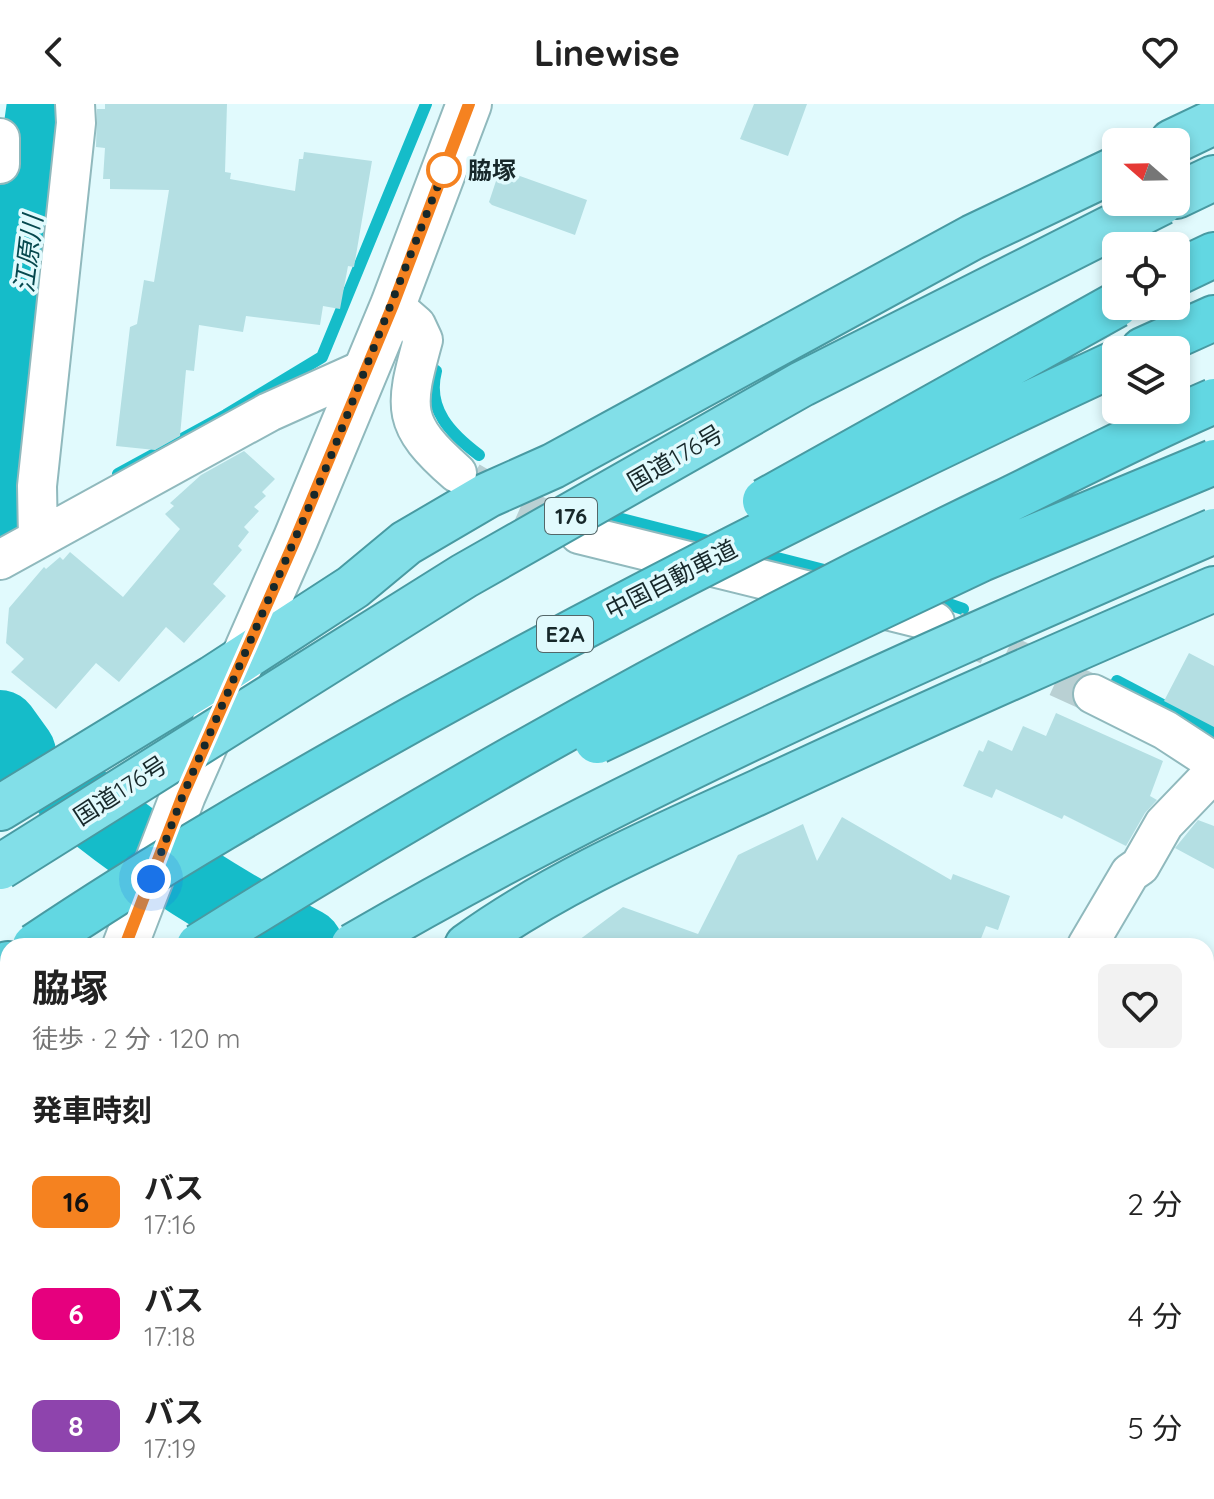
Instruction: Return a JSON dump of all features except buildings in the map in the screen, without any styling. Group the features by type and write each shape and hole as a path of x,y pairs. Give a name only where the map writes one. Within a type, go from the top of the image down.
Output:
{"highway":[{"path":"1190,133 1214,122"},
{"path":"2,804 244,658 353,587 406,543 488,495 553,466 973,237 1102,176"},
{"path":"1190,189 1214,178"},
{"name":"国道176号","path":"0,867 178,753 478,569 802,384 1134,216"},
{"path":"1190,266 1214,255"},
{"path":"269,799 638,575 915,415 1102,313"},
{"path":"1174,336 1214,318"},
{"name":"中国自動車道","path":"48,938 269,799 590,620 930,449 1102,369"},
{"path":"212,938 311,876 628,692 922,541 1214,401"},
{"path":"311,876 981,559 1214,462"},
{"path":"368,938 667,776 996,626 1214,531"},
{"path":"478,938 513,913 668,834 1019,673 1214,589"}],"street":[{"path":"18,551 37,486 76,123 75,104"},
{"path":"128,938 158,860 393,305 469,104"},
{"path":"0,138 0,164"},
{"path":"393,305 416,325 423,340 410,390 410,414 419,435 457,473"},
{"path":"18,551 269,412 367,368"},
{"path":"579,534 935,622"},
{"path":"1093,694 1165,730 1214,762"},
{"path":"1092,938 1130,873 1140,866 1164,824 1214,772"}],"waterway":[{"name":"江原川","path":"0,499 30,210 45,104"},
{"path":"118,474 226,415 322,357 426,104"},
{"path":"433,369 436,371 435,397 443,419 479,455"},
{"path":"0,511 22,513"},
{"path":"598,513 716,543"},
{"path":"753,552 832,572"},
{"path":"931,598 963,609"},
{"path":"1117,681 1214,732"},
{"name":"江原川","path":"0,728 18,753"},
{"name":"江原川","path":"71,793 184,876 290,938"}],"tunnel":[{"path":"470,481 499,498 577,533"},
{"path":"954,630 1093,694"}],"bus line":[{"name":"16","path":"128,938 183,795 296,538 393,305 469,104"}],"place":[{"name":"脇塚","path":"444,170"}],"route":[{"path":"151,879 183,795 329,461 444,170"}]}
